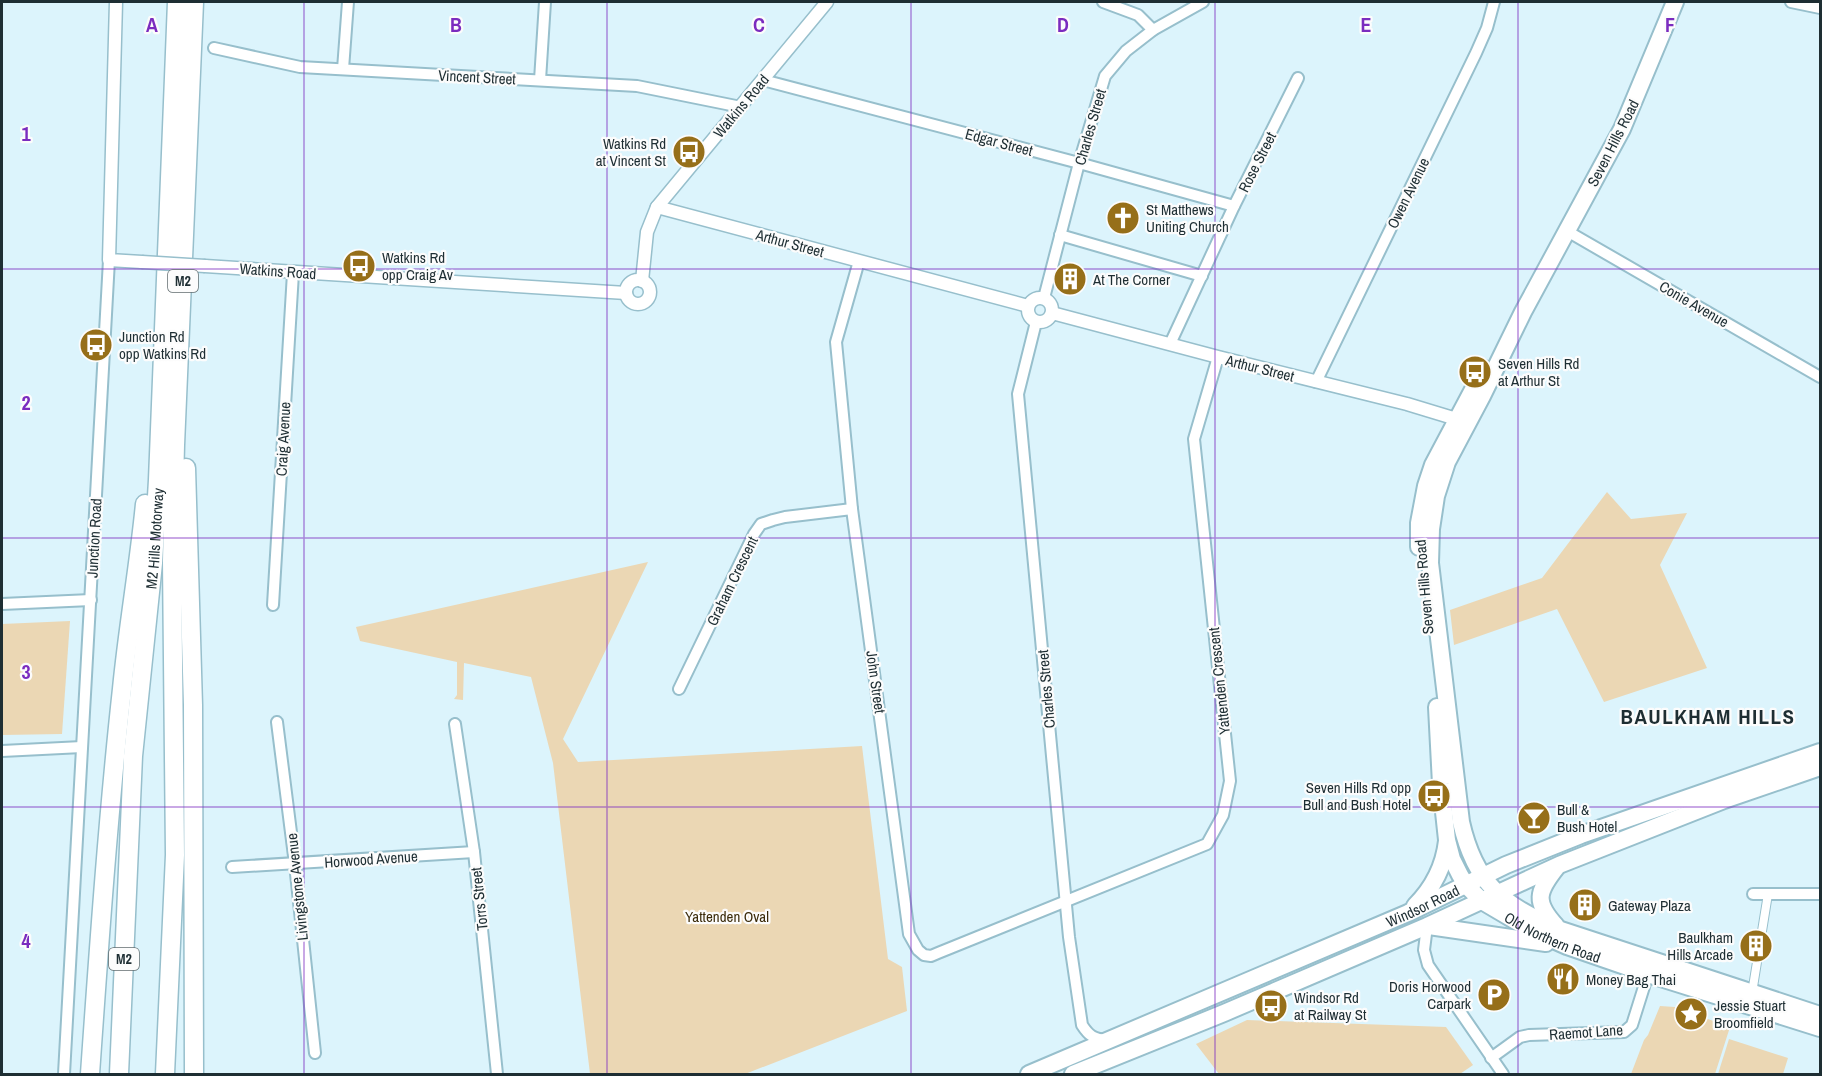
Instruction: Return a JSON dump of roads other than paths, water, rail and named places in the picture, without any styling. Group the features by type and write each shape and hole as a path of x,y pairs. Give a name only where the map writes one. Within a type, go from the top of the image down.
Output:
{"highway":[{"name":"M2 Hills Motorway","path":"119,1074 133,756 153,563 177,2"},
{"name":"M2 Hills Motorway","path":"165,1074 175,855 172,561 194,2"},
{"path":"90,1074 114,765 143,521 165,302"},
{"path":"180,343 193,705 194,1074"}],"main road":[{"name":"Seven Hills Road","path":"1466,885 1452,859 1447,840 1441,784 1438,716 1419,562 1419,523 1426,486 1433,465 1462,421 1622,129 1675,2"},
{"name":"Seven Hills Road","path":"1462,421 1436,496 1431,529 1430,563 1461,822 1472,856 1483,876"},
{"name":"Windsor Road","path":"1029,1074 1408,913 1483,876 1581,835 1821,752"},
{"name":"Windsor Road","path":"1072,1074 1224,1013 1427,926 1559,865 1724,800 1821,767"},
{"path":"1408,913 1434,883 1445,854 1447,840"},
{"path":"1558,929 1544,913 1540,900 1542,888 1559,865"},
{"name":"Old Northern Road","path":"1483,876 1498,893 1527,915 1558,929 1821,1015"},
{"name":"Old Northern Road","path":"1466,885 1482,901 1531,930 1567,946 1821,1028"},
{"path":"1427,926 1567,946"}],"street":[{"name":"Junction Road","path":"64,1074 109,260 116,2"},
{"path":"343,69 348,2"},
{"path":"540,80 545,2"},
{"name":"Watkins Road","path":"642,281 647,232 657,207 827,2"},
{"path":"1102,2 1138,15 1154,30"},
{"name":"Charles Street","path":"1044,298 1079,163 1105,76 1126,51 1154,30 1203,2"},
{"name":"Owen Avenue","path":"1316,382 1476,53 1487,28 1494,2"},
{"path":"1791,2 1821,8"},
{"name":"Vincent Street","path":"214,48 300,67 637,86 741,107"},
{"name":"Rose Street","path":"1170,344 1234,206 1298,78"},
{"name":"Edgar Street","path":"763,80 1234,206"},
{"name":"Arthur Street","path":"657,207 1028,306"},
{"name":"Conie Avenue","path":"1567,231 1821,377"},
{"path":"1060,235 1202,276"},
{"name":"Watkins Road","path":"109,260 626,292"},
{"name":"John Street","path":"859,261 836,342 852,509 909,934 913,943 924,955 931,956 1063,903"},
{"name":"Craig Avenue","path":"273,605 293,273"},
{"path":"642,281 648,285 649,293 646,300 636,303 629,299 626,292 631,282 642,281"},
{"path":"1038,297 1044,298 1052,306 1052,313 1045,321 1036,322 1029,316 1028,306 1032,300 1038,297"},
{"name":"Arthur Street","path":"1052,313 1407,404 1462,421"},
{"name":"Charles Street","path":"1036,322 1018,394 1063,903 1082,1025 1095,1039 1108,1040"},
{"name":"Yattenden Crescent","path":"1063,903 1207,844 1223,814 1230,781 1194,439 1218,357"},
{"name":"Graham Crescent","path":"679,689 754,534 761,524 785,517 852,509"},
{"path":"2,604 91,600"},
{"name":"Livingstone Avenue","path":"277,722 315,1053"},
{"name":"Torrs Street","path":"455,724 474,852 497,1074"},
{"path":"2,751 82,747"},
{"name":"Horwood Avenue","path":"232,867 474,852"},
{"path":"1753,894 1821,894"},
{"path":"1752,993 1767,894"},
{"path":"1427,926 1425,956 1428,965 1503,1074"},
{"name":"Raemot Lane","path":"1491,1058 1520,1037 1529,1035 1624,1032 1634,1021 1648,974"}],"place":[{"name":"Watkins Rd at Vincent St","path":"689,152"},
{"name":"St Matthews Uniting Church","path":"1123,218"},
{"name":"Watkins Rd opp Craig Av","path":"359,266"},
{"name":"At The Corner","path":"1070,279"},
{"name":"Junction Rd opp Watkins Rd","path":"96,345"},
{"name":"Seven Hills Rd at Arthur St","path":"1475,372"},
{"name":"Seven Hills Rd opp Bull and Bush Hotel","path":"1434,796"},
{"name":"Bull & Bush Hotel","path":"1534,818"},
{"name":"Gateway Plaza","path":"1585,905"},
{"name":"Baulkham Hills Arcade","path":"1756,946"},
{"name":"Money Bag Thai","path":"1563,979"},
{"name":"Doris Horwood Carpark","path":"1494,995"},
{"name":"Windsor Rd at Railway St","path":"1271,1006"},
{"name":"Jessie Stuart Broomfield","path":"1691,1014"}],"district":[{"name":"BAULKHAM HILLS","path":"1708,716"}],"park label":[{"name":"Yattenden Oval","path":"727,916"}]}
